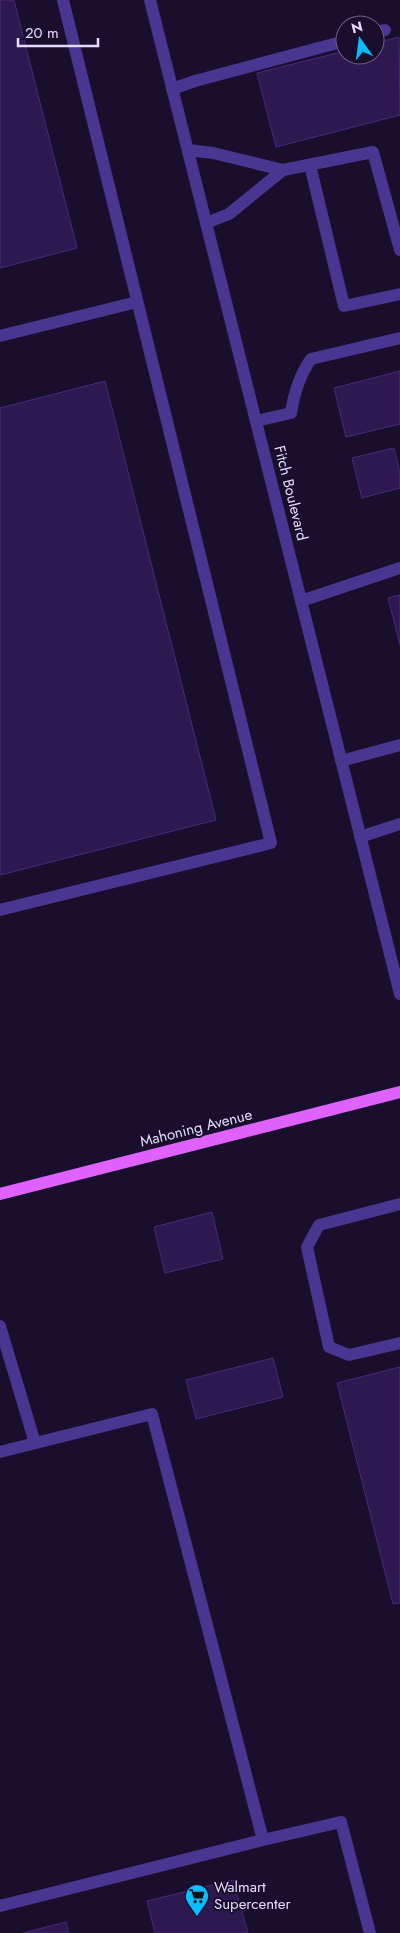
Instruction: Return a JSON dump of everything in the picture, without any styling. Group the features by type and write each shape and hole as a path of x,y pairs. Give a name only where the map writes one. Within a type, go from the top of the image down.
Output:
{"main road":[{"name":"Mahoning Avenue","path":"0,1194 400,1092"}],"street":[{"path":"0,910 271,843 63,0"},
{"name":"Fitch Boulevard","path":"150,0 400,994"},
{"path":"172,89 195,81 335,44"},
{"path":"188,150 213,153 283,170 373,152 400,250"},
{"path":"310,165 344,306 400,294"},
{"path":"206,223 228,214 283,170"},
{"path":"0,336 137,302"},
{"path":"256,422 290,413 294,392 302,371 311,359 400,338"},
{"path":"301,601 400,568"},
{"path":"341,761 400,745"},
{"path":"360,837 400,824"},
{"path":"400,1204 319,1225 307,1247 329,1347 349,1355 400,1343"},
{"path":"0,1326 35,1443"},
{"path":"0,1452 152,1414 263,1840"},
{"path":"0,1906 341,1822 370,1933"}],"building":[{"path":"0,0 14,0 77,248 0,268"},
{"path":"399,37 400,115 276,147 257,73 335,54 335,65 385,65 385,40"},
{"path":"400,371 400,424 346,437 334,388"},
{"path":"105,381 216,820 0,875 0,408"},
{"path":"394,448 400,473 400,488 362,498 352,458"},
{"path":"400,595 400,645 388,598"},
{"path":"212,1212 223,1259 165,1273 154,1227"},
{"path":"273,1358 283,1397 196,1419 186,1380"},
{"path":"400,1367 400,1603 393,1604 337,1383"},
{"name":"Walmart Supercenter","path":"233,1880 248,1933 155,1933 147,1901"},
{"path":"66,1922 69,1933 23,1933"}],"place":[{"name":"Walmart Supercenter","path":"197,1917"}]}
